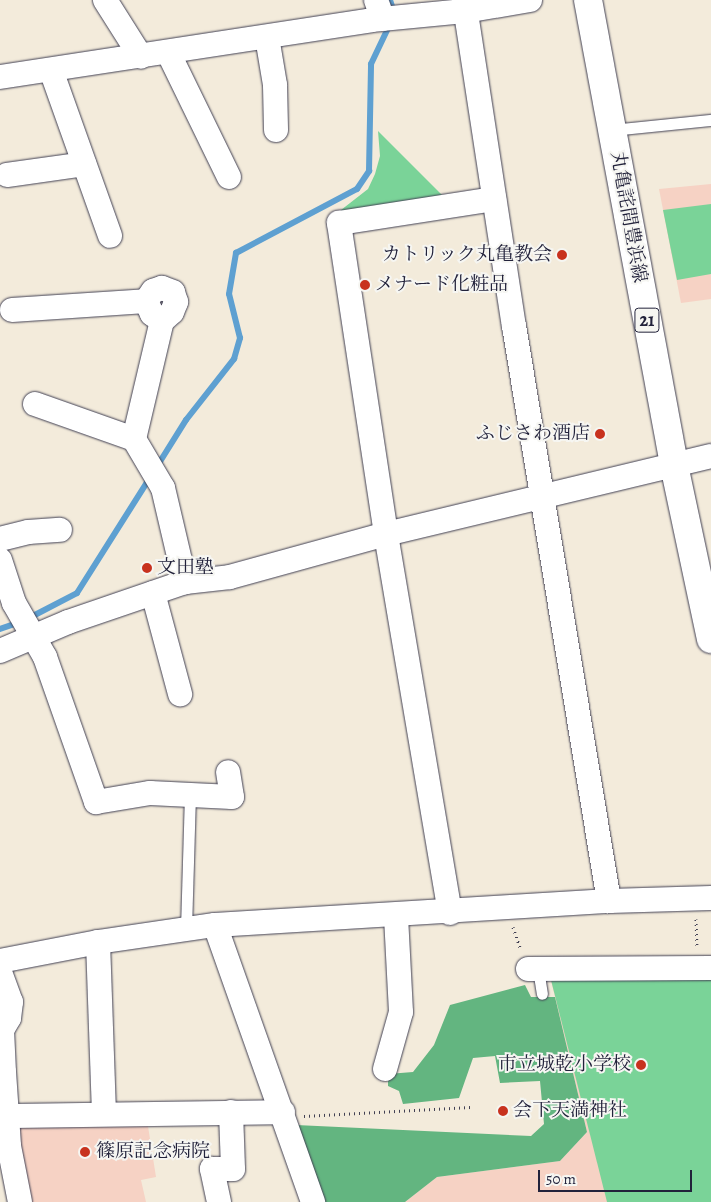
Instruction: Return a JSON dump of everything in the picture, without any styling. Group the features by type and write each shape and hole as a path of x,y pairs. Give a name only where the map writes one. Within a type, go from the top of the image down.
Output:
{"main road":[{"name":"丸亀詫間豊浜線","path":"588,0 674,465 711,639"}],"street":[{"path":"106,0 141,57"},
{"path":"0,77 266,37 389,9 464,6 530,0"},
{"path":"464,6 609,901"},
{"path":"266,37 275,85 276,130"},
{"path":"168,52 229,177"},
{"path":"51,70 110,236"},
{"path":"7,175 84,164"},
{"path":"450,912 386,534 339,223 494,199"},
{"path":"12,310 146,301 152,314 162,321 134,439"},
{"path":"35,404 134,439 161,484 185,582"},
{"path":"0,651 29,628 153,593 185,582 230,577 386,534 543,499 711,456"},
{"path":"0,538 28,532 60,530"},
{"path":"0,560 29,628 45,657 96,802 150,793 232,797 228,772"},
{"path":"153,593 180,694"},
{"path":"0,961 98,942 215,925 396,916 609,901 703,899"},
{"path":"385,1069 401,1012 396,916"},
{"path":"215,925 284,1114 313,1202"},
{"path":"98,942 104,1114"},
{"path":"533,969 705,968"},
{"path":"0,972 11,1002 9,1018 1,1030 9,1146 20,1202"},
{"path":"7,1116 231,1112 284,1114"},
{"path":"219,1202 212,1169 233,1170 231,1112"}],"lane":[{"path":"612,130 711,120"},
{"path":"186,929 190,795"},
{"path":"533,969 542,994"}],"path":[{"path":"703,899 705,968"},
{"path":"506,908 533,969"},
{"path":"284,1114 471,1107"}],"shaded area":[{"path":"711,184 711,299 681,303 659,189"},
{"path":"550,976 711,1202 405,1202 437,1177 560,1161 587,1132"},
{"name":"篠原記念病院","path":"147,1120 156,1177 141,1180 146,1202 28,1202 14,1126"}],"green space":[{"path":"378,131 447,200 342,215 341,210 368,189 375,174 380,156"},
{"path":"711,204 711,274 677,280 663,210"},
{"name":"市立城乾小学校","path":"550,976 711,977 711,1202 607,1202"},
{"path":"525,985 531,997 555,997 587,1132 560,1161 437,1177 405,1202 322,1202 296,1125 531,1136 544,1124 540,1081 500,1083 495,1056 473,1058 459,1098 403,1104 399,1091 388,1086 388,1074 413,1072 434,1045 450,1005"}],"waterway":[{"path":"390,0 394,12"},
{"path":"156,468 186,420 234,359 240,338 229,294 236,253 357,189 369,171 371,64 390,24"},
{"path":"29,618 77,593 151,476"},
{"path":"0,629 20,622"}],"place":[{"name":"カトリック丸亀教会","path":"562,255"},
{"name":"メナード化粧品","path":"365,285"},
{"name":"ふじさわ酒店","path":"600,434"},
{"name":"文田塾","path":"147,568"},
{"name":"市立城乾小学校","path":"641,1065"},
{"name":"会下天満神社","path":"503,1111"},
{"name":"篠原記念病院","path":"85,1152"}]}
